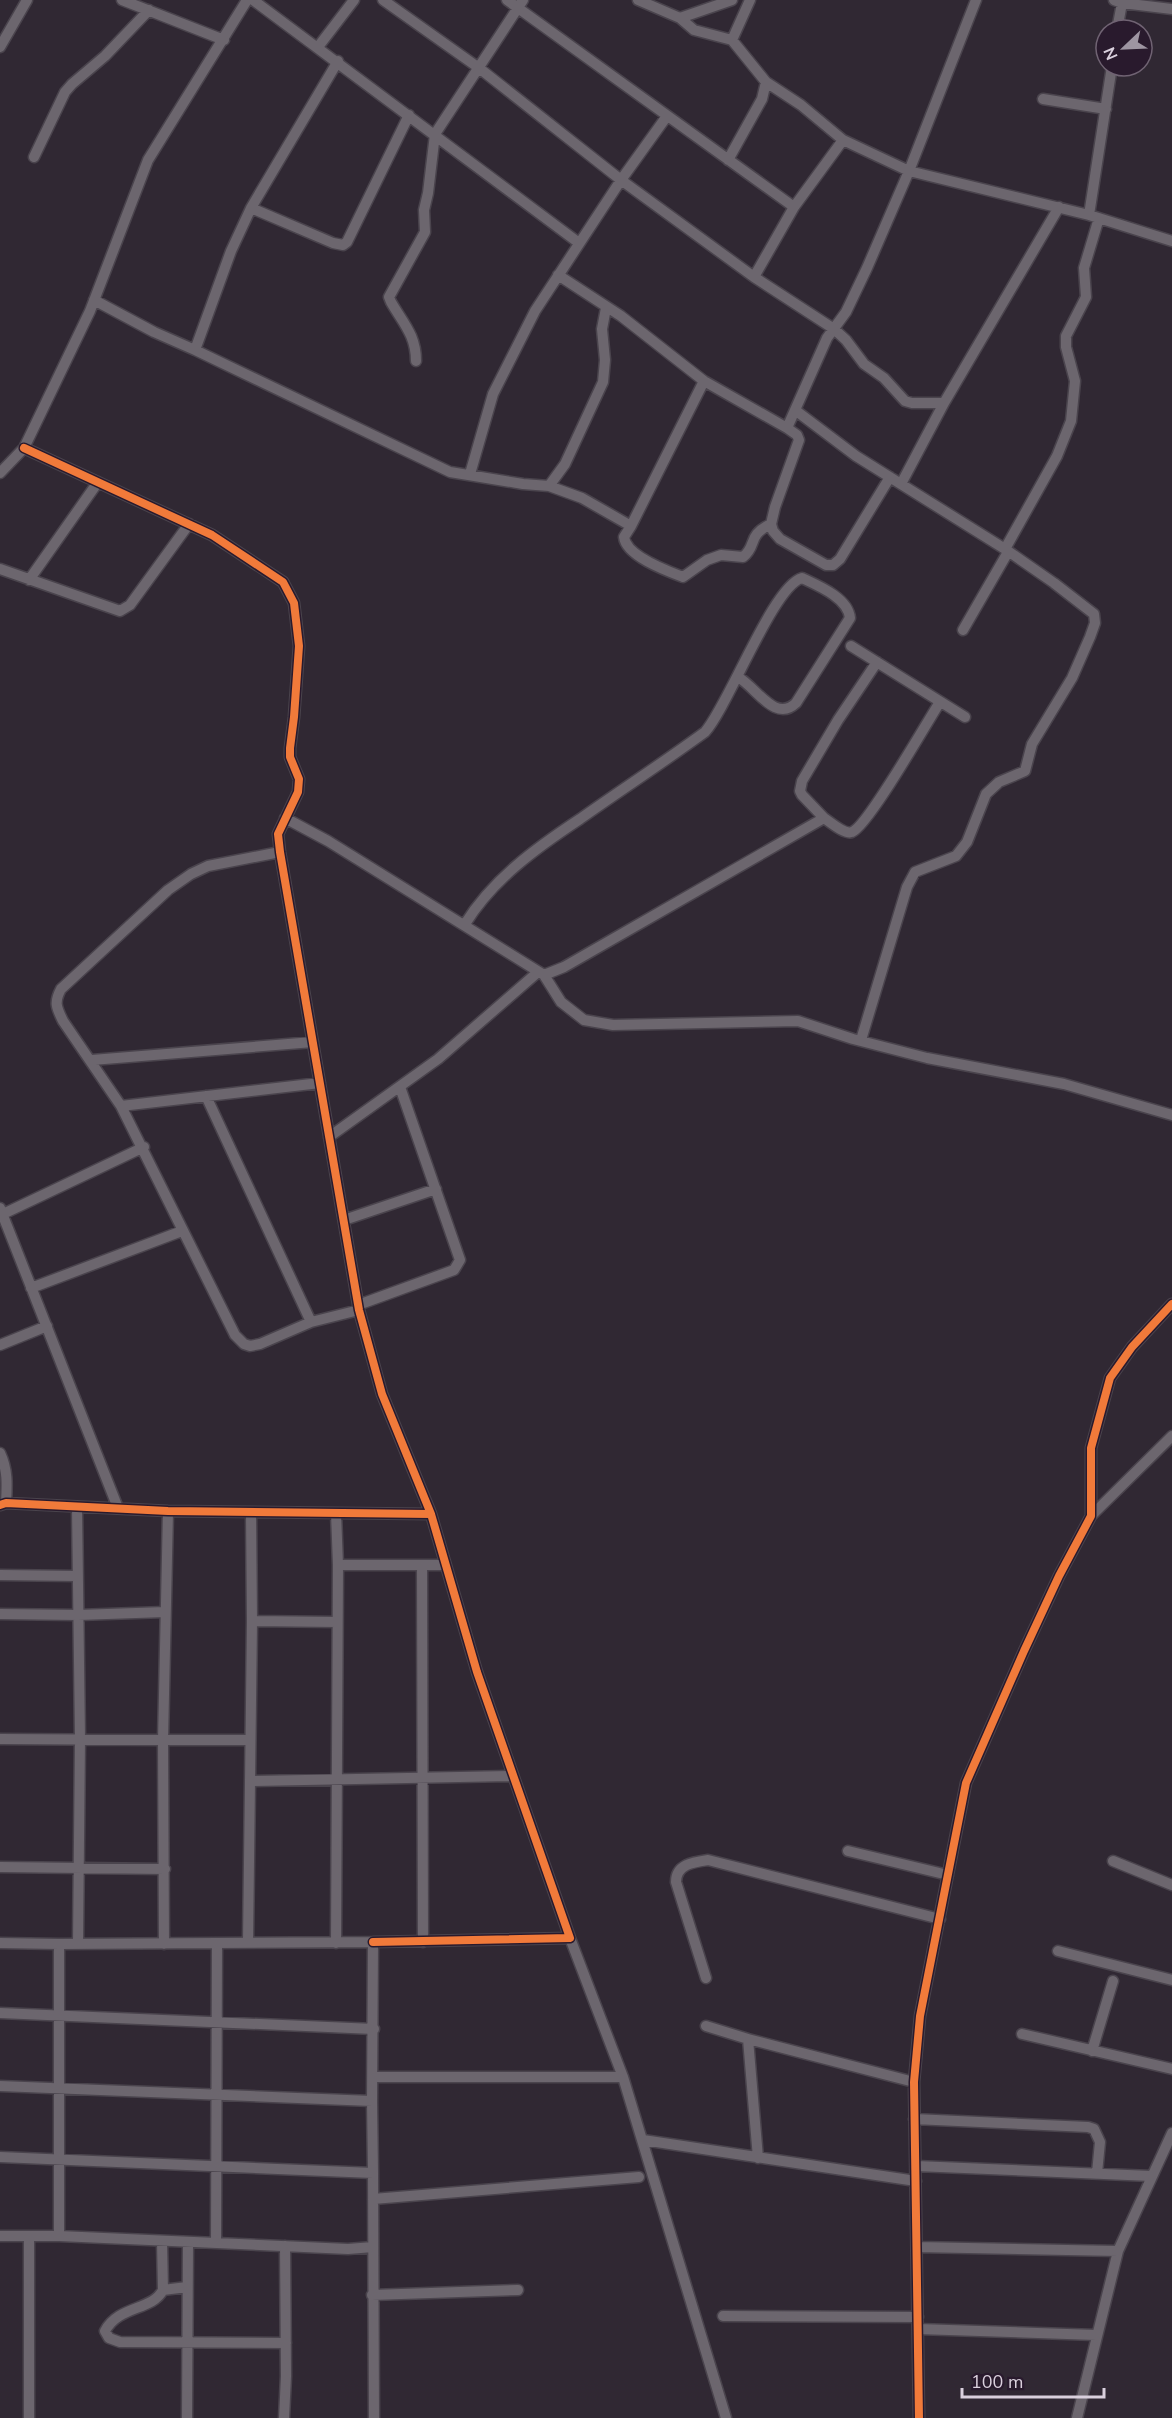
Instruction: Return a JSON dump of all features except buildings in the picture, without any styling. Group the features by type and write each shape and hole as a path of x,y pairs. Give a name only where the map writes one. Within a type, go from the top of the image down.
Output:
{"street":[{"path":"0,47 27,0"},
{"path":"122,0 224,39"},
{"path":"318,47 354,0"},
{"path":"383,0 479,68 621,180 754,277 834,329 846,340 864,364 884,378 905,401 920,404 944,403"},
{"path":"507,0 521,4 667,116 794,207"},
{"path":"639,0 680,18 694,30 732,40 766,82 801,105 843,140 909,171 1059,207 1172,242"},
{"path":"680,18 732,0"},
{"path":"732,40 750,0"},
{"path":"786,428 827,338 846,312 867,268 909,171 976,0"},
{"path":"0,473 24,448 94,300 148,160 246,1 338,61 579,243"},
{"path":"1118,18 1118,2 1172,9"},
{"path":"416,361 416,345 412,335 389,297 425,232 424,210 435,134 521,4"},
{"path":"34,157 65,92 105,56 149,10"},
{"path":"195,350 231,251 251,208 338,61"},
{"path":"963,630 1057,456 1071,421 1076,381 1066,347 1066,336 1086,297 1084,268 1094,217 1110,78"},
{"path":"728,160 762,99 766,82"},
{"path":"1043,99 1106,109"},
{"path":"251,208 333,243 343,245 409,115"},
{"path":"470,474 493,394 535,311 621,180 667,116"},
{"path":"754,277 794,207 843,140"},
{"path":"901,484 944,403 1059,207"},
{"path":"558,275 621,316 704,381 797,435 799,440 771,524 773,531 780,539 826,565 833,565 840,559 890,477"},
{"path":"94,300 154,332 450,472 549,486 582,498 631,526"},
{"path":"549,486 565,464 603,382 605,360 602,329 606,308"},
{"path":"704,381 624,537 629,549 669,572 683,577 707,560 721,555 743,557 748,553 755,534 771,524"},
{"path":"795,410 856,456 1006,551 1089,608 1094,614 1095,623 1072,678 1032,744 1025,771 999,783 986,794 967,842 956,855 915,872 907,887 861,1040"},
{"path":"24,448 212,535 273,573 289,590 294,603 299,646 290,757 299,779 299,785 278,834 358,1308 382,1394 431,1514 444,1566 477,1672 570,1938 623,2077 726,2418"},
{"path":"29,580 98,482"},
{"path":"0,569 120,611 130,605 189,524"},
{"path":"465,924 475,907 502,877 541,845 705,732 716,720 726,695 768,619 790,585 797,579 802,578 812,582 845,604 850,618 796,704 789,710 783,711 773,707 747,682 738,677"},
{"path":"851,646 965,717"},
{"path":"877,662 838,720 802,781 800,791 802,795 824,818 848,833 861,825 940,702"},
{"path":"285,818 328,841 465,924 541,974 561,1002 584,1020 613,1025 798,1021 927,1058 1064,1084 1172,1115"},
{"path":"329,1137 438,1059 541,974 564,967 824,818"},
{"path":"280,852 208,866 191,874 160,897 61,989 55,1000 63,1021 122,1106 235,1335 244,1344 250,1346 260,1344 310,1322 358,1308 454,1270 458,1266 460,1260 400,1087"},
{"path":"92,1060 313,1042"},
{"path":"122,1106 320,1083"},
{"path":"206,1096 310,1322"},
{"path":"118,1508 1,1211 144,1148"},
{"path":"344,1220 436,1189"},
{"path":"32,1288 182,1231"},
{"path":"1090,1516 1091,1448 1110,1378 1132,1347 1172,1304"},
{"path":"0,1345 47,1326"},
{"path":"919,2418 914,2082 920,2016 968,1774 1059,1576 1090,1516 1172,1436"},
{"path":"0,1453 6,1465 8,1481 3,1504 250,1513 431,1514"},
{"path":"77,1507 80,1738 78,1944"},
{"path":"164,1944 163,1740 168,1511"},
{"path":"248,1942 252,1621 250,1513"},
{"path":"336,1513 338,1565 336,1943"},
{"path":"338,1565 444,1566"},
{"path":"422,1566 423,1942"},
{"path":"0,1575 77,1576"},
{"path":"0,1614 78,1615 165,1612"},
{"path":"252,1621 337,1622"},
{"path":"0,1739 249,1740"},
{"path":"250,1781 513,1776"},
{"path":"848,1851 948,1875"},
{"path":"706,1978 676,1882 676,1875 692,1862 708,1860 940,1919"},
{"path":"1113,1861 1172,1885"},
{"path":"0,1867 165,1869"},
{"path":"0,1943 336,1943 570,1938"},
{"path":"373,1942 374,2418"},
{"path":"216,2243 217,1943"},
{"path":"59,1944 59,2236"},
{"path":"1058,1951 1172,1980"},
{"path":"1092,2050 1113,1981"},
{"path":"0,2013 374,2029"},
{"path":"706,2026 914,2082"},
{"path":"1022,2034 1172,2070"},
{"path":"748,2039 758,2158"},
{"path":"373,2077 623,2077"},
{"path":"0,2086 372,2101"},
{"path":"914,2119 1088,2127 1094,2129 1100,2142 1097,2173"},
{"path":"1077,2418 1118,2252 1172,2133"},
{"path":"643,2140 916,2181"},
{"path":"0,2157 373,2173"},
{"path":"916,2166 1151,2176"},
{"path":"373,2199 639,2176"},
{"path":"0,2236 59,2236 188,2244 216,2243 348,2249 373,2247"},
{"path":"29,2236 29,2418"},
{"path":"162,2242 164,2290 152,2301 121,2313 109,2324 106,2335 120,2342 286,2343"},
{"path":"187,2418 188,2244"},
{"path":"284,2418 285,2246"},
{"path":"917,2247 1118,2252"},
{"path":"164,2290 187,2287"},
{"path":"372,2295 518,2290"},
{"path":"723,2316 918,2317"},
{"path":"918,2329 1096,2335"}],"cycle path":[{"path":"24,448 212,535 283,582 294,603 299,646 290,757 299,779 298,792 278,834 280,852 359,1310 382,1394 431,1514"},
{"path":"919,2418 914,2082 920,2016 966,1783 1059,1576 1091,1516 1091,1448 1110,1378 1132,1347 1172,1304"},
{"path":"0,1505 6,1503 168,1511 431,1514 477,1672 570,1938 373,1942"}]}
